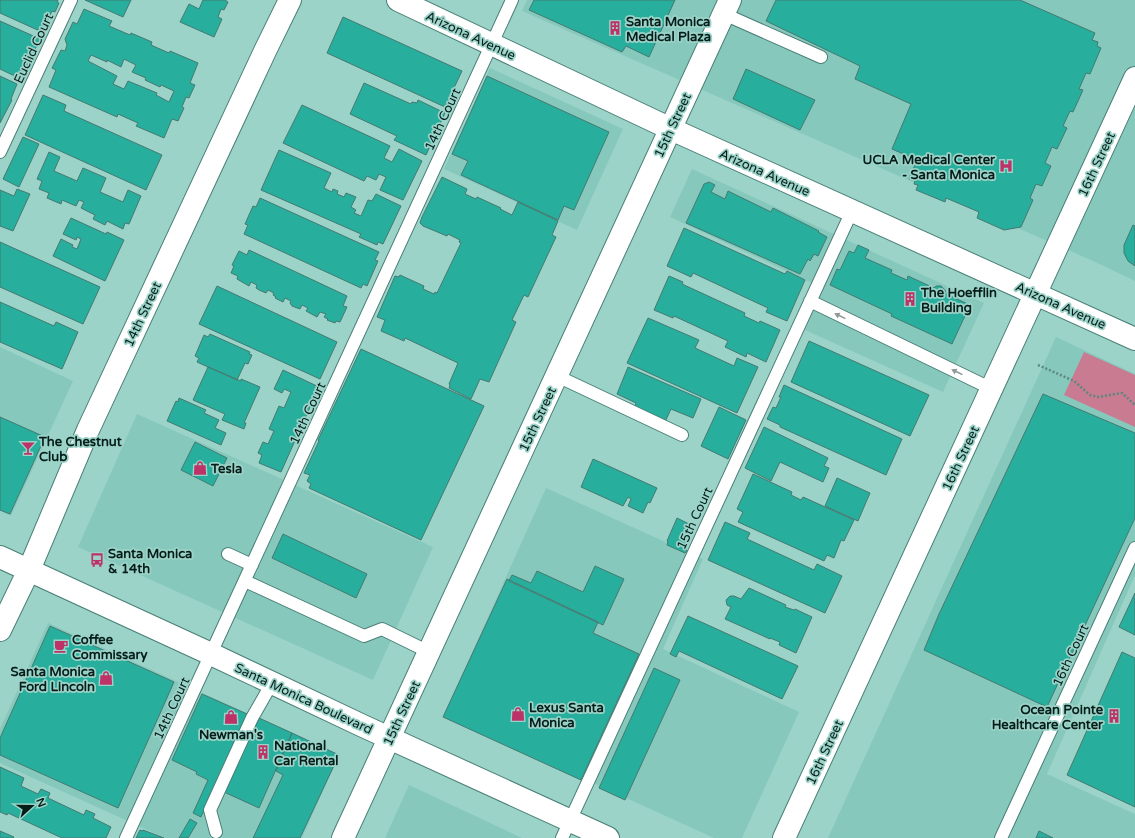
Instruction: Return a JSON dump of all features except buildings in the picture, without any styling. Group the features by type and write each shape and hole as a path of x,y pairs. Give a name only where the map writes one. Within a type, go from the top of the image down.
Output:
{"street":[{"name":"14th Street","path":"0,630 29,570 88,430 290,0"},
{"name":"Arizona Avenue","path":"398,0 670,129 1135,338"},
{"name":"15th Street","path":"343,838 727,7"},
{"name":"16th Street","path":"784,838 1135,78"},
{"name":"Santa Monica Boulevard","path":"0,557 389,738 566,829 608,838"}],"lane":[{"name":"Euclid Court","path":"0,152 71,0"},
{"name":"14th Court","path":"126,838 512,0"},
{"path":"727,7 821,57"},
{"name":"15th Court","path":"566,829 852,211"},
{"path":"810,302 992,388"},
{"path":"557,376 682,435"},
{"name":"16th Court","path":"1001,838 1135,548"},
{"path":"228,554 252,565"},
{"path":"245,581 364,636 382,629 429,652"},
{"path":"216,832 210,810 219,787 252,718 272,683"}],"path":[{"path":"1038,365 1074,381 1090,395 1098,396 1122,393 1135,405"}],"shaded area":[{"name":"UCLA Medical Center - Santa Monica","path":"527,0 1135,0 1135,281 1093,261 522,11"},
{"path":"490,68 623,129 577,230 444,169"},
{"path":"692,169 984,303 943,392 805,330 823,288 670,217"},
{"path":"1056,337 1135,374 1135,575 1047,774 1135,814 1135,838 828,838"},
{"path":"0,347 73,381 11,516 0,511"},
{"path":"1084,352 1135,375 1135,427 1064,395"},
{"path":"137,414 433,547 373,680 78,547"},
{"path":"546,488 703,559 663,649 799,712 742,838 714,838 444,715"},
{"path":"48,623 339,755 302,838 165,838 0,763 0,729"},
{"path":"409,785 522,838 385,838"}],"place":[{"name":"Santa Monica Medical Plaza","path":"615,28"},
{"name":"UCLA Medical Center - Santa Monica","path":"1006,166"},
{"name":"The Hoefflin Building","path":"910,299"},
{"name":"The Chestnut Club","path":"28,448"},
{"name":"Tesla","path":"200,468"},
{"name":"Santa Monica & 14th","path":"97,560"},
{"name":"Coffee Commissary","path":"61,646"},
{"name":"Santa Monica Ford Lincoln","path":"106,678"},
{"name":"Lexus Santa Monica","path":"518,714"},
{"name":"Ocean Pointe Healthcare Center","path":"1114,716"},
{"name":"Newman's","path":"231,717"},
{"name":"National Car Rental","path":"263,752"}]}
